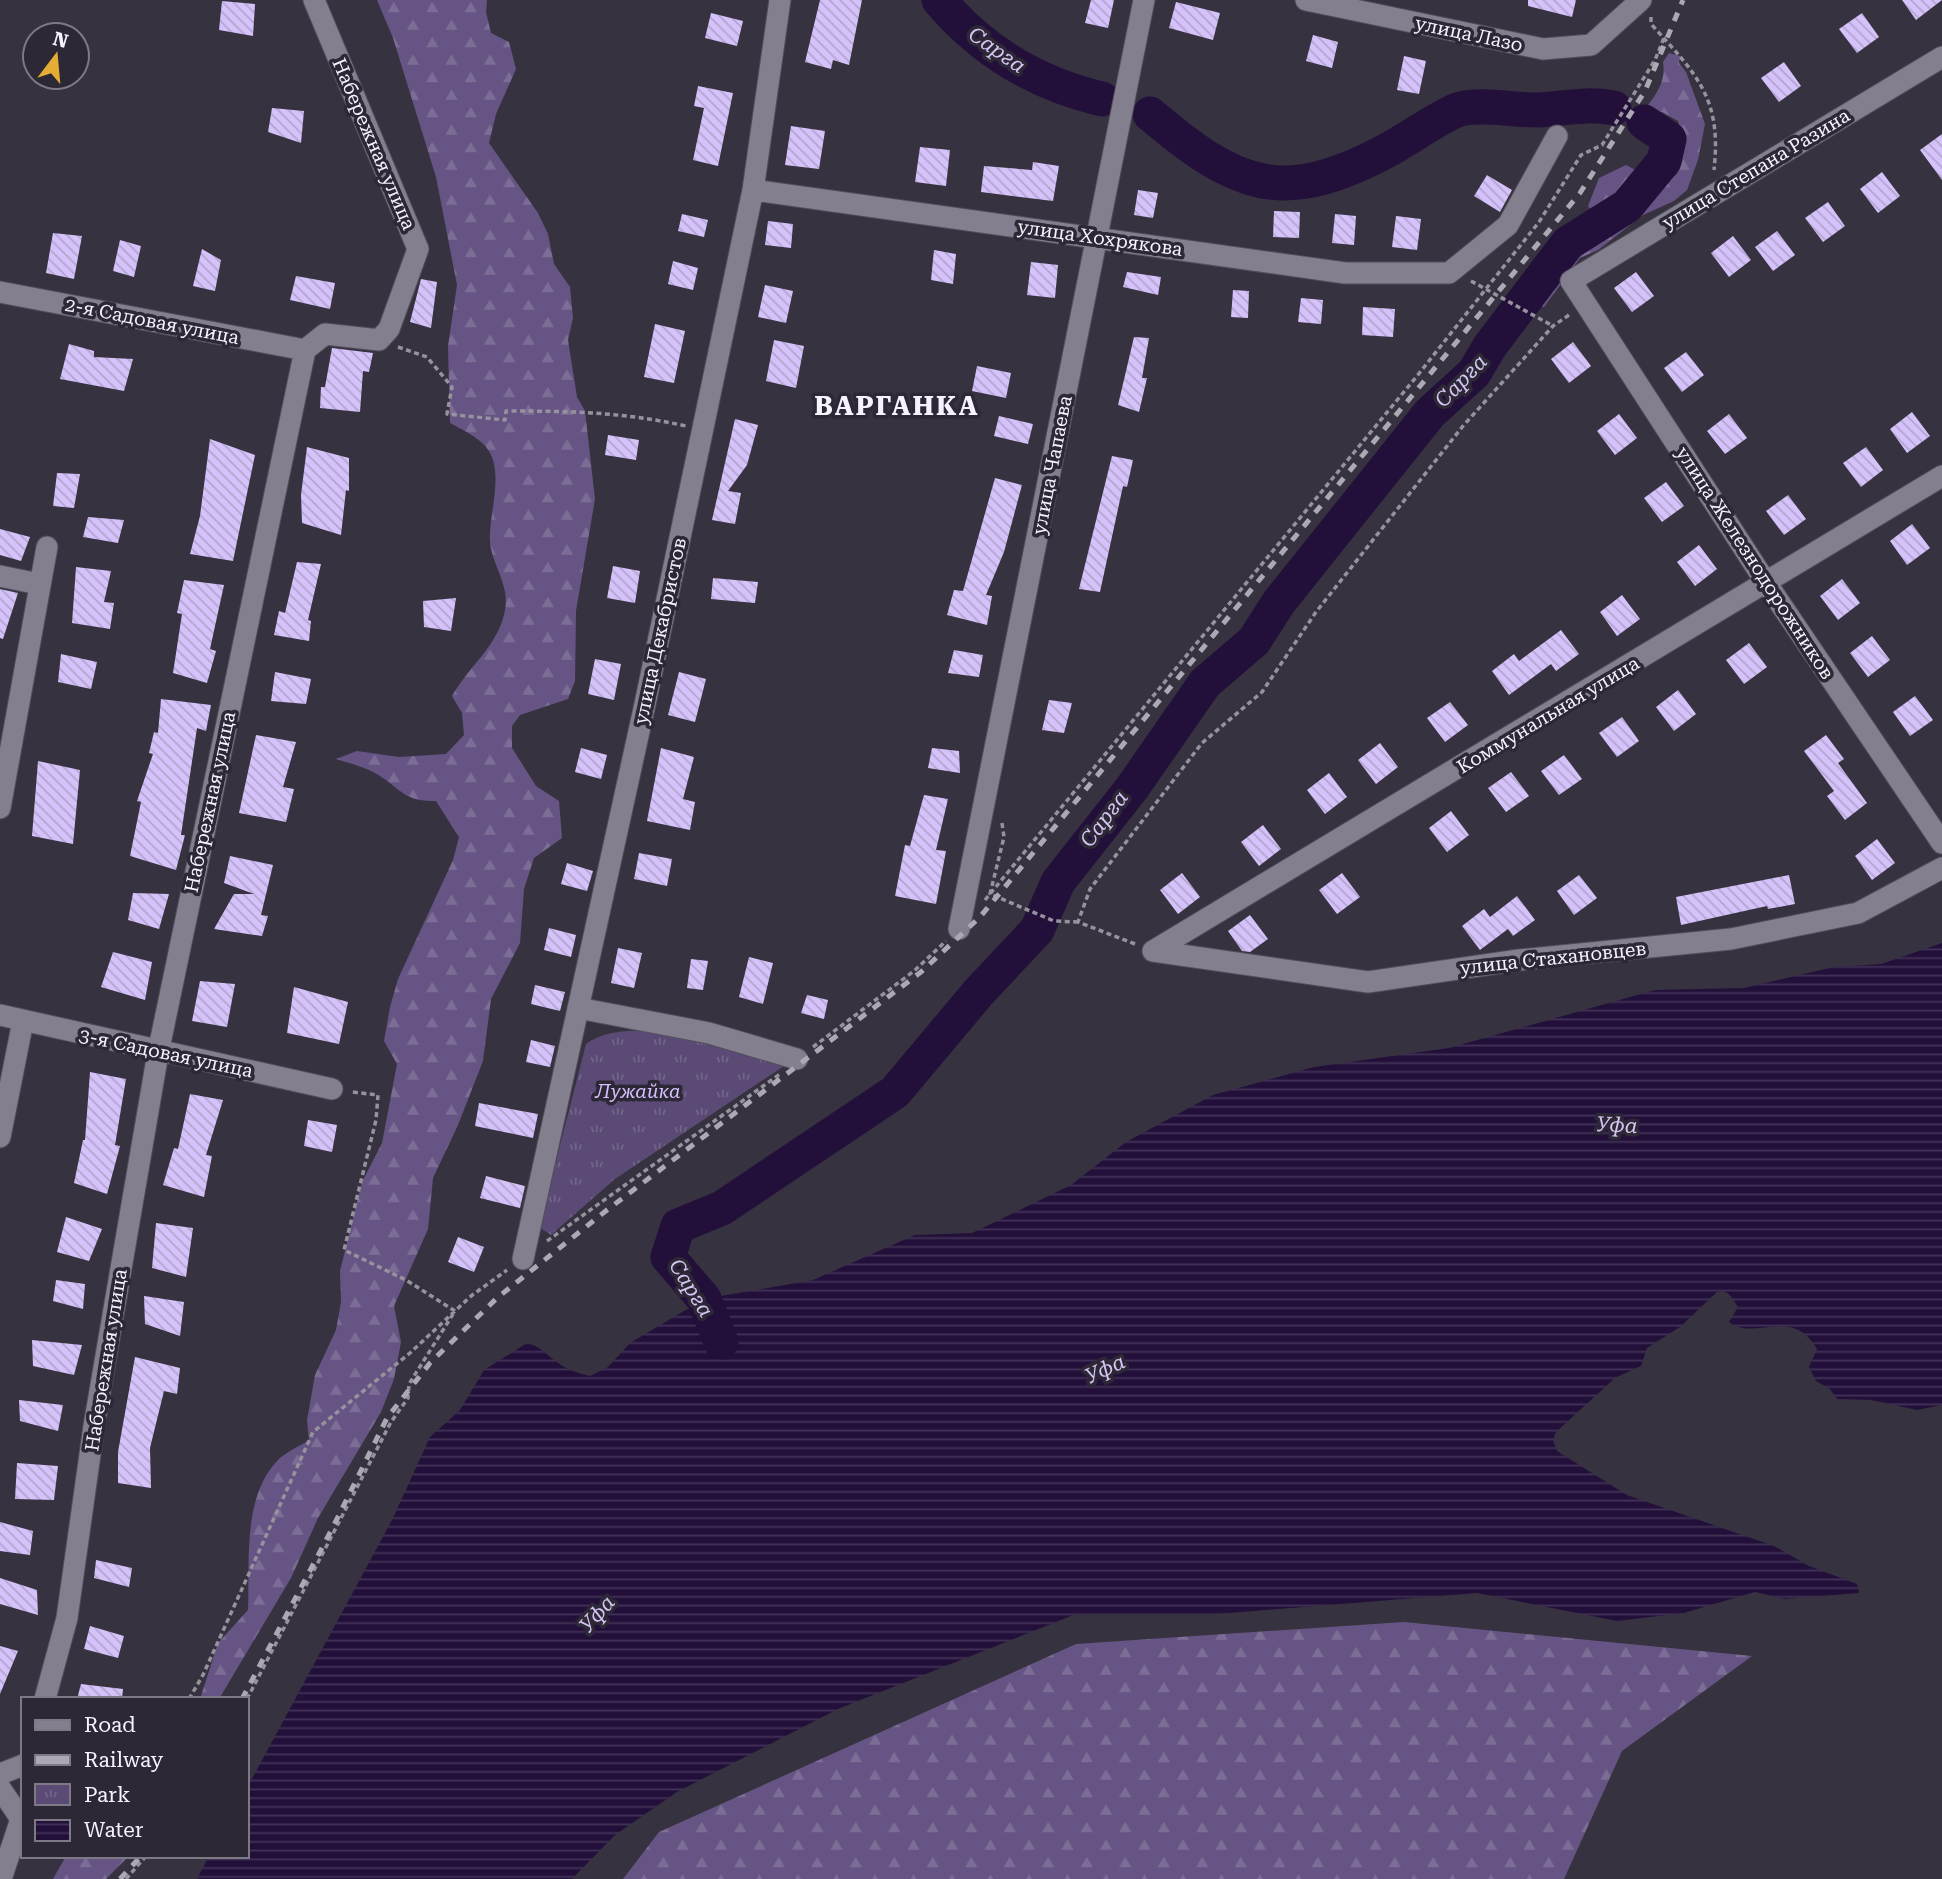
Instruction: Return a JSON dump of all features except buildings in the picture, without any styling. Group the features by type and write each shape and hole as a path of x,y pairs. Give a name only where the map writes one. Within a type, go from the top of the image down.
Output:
{"street":[{"name":"Набережная улица","path":"314,0 418,249 389,329 379,340"},
{"name":"улица Декабристов","path":"523,1259 753,190 780,0"},
{"name":"улица Чапаева","path":"959,929 1144,0"},
{"name":"улица Лазо","path":"1306,0 1543,49 1591,45 1646,6"},
{"name":"улица Степана Разина","path":"1571,281 1942,57"},
{"path":"1449,273 1508,225 1558,136"},
{"name":"улица Хохрякова","path":"753,190 1345,273 1449,273"},
{"name":"улица Железнодорожников","path":"1571,281 1767,584 1942,843"},
{"name":"2-я Садовая улица","path":"0,292 305,350"},
{"path":"305,350 325,334 379,340"},
{"name":"Набережная улица","path":"46,1697 66,1618 94,1426 158,1053 305,350"},
{"name":"Коммунальная улица","path":"1153,951 1767,584 1942,476"},
{"path":"0,808 47,547"},
{"path":"0,576 39,584"},
{"name":"улица Стахановцев","path":"1153,951 1368,982 1519,960 1731,939 1858,914 1942,868"},
{"path":"578,1009 709,1033 797,1059"},
{"name":"3-я Садовая улица","path":"0,1015 158,1053 332,1089"},
{"path":"0,1137 23,1021"},
{"path":"0,1774 21,1766"},
{"path":"0,1788 21,1819 1,1879"}],"path":[{"path":"1646,6 1651,24 1697,76 1713,110 1718,138 1711,197"},
{"path":"982,903 1310,510 1539,222 1581,155 1602,145 1655,60 1664,38"},
{"path":"1449,273 1486,287 1553,326"},
{"path":"1078,922 1090,889 1202,743 1262,692 1316,612 1463,426 1553,326 1586,304"},
{"path":"379,340 427,357 452,387 447,414 505,420 506,411 589,410 629,414 702,429"},
{"path":"990,894 1004,837 1000,813"},
{"path":"990,894 1054,921 1078,922 1153,951"},
{"path":"190,1697 203,1675 313,1432 410,1353 471,1296 797,1059 914,971 959,929"},
{"path":"332,1089 378,1095 376,1120 344,1250 406,1280 455,1311"},
{"path":"248,1697 391,1422 408,1398 409,1384 455,1311"},
{"path":"126,1879 144,1858"}],"green space":[{"path":"377,0 487,0 486,12 491,33 509,42 516,69 496,114 489,143 538,213 548,234 554,264 570,287 573,318 568,340 577,397 585,411 595,499 576,611 575,681 568,699 520,715 512,726 512,748 536,786 559,801 562,838 534,858 524,889 520,943 491,999 483,1061 458,1125 433,1178 428,1229 394,1306 401,1342 394,1379 381,1412 318,1518 291,1578 220,1697 201,1697 218,1643 248,1610 250,1532 258,1493 277,1461 309,1440 307,1420 315,1375 336,1330 341,1302 340,1271 362,1182 382,1143 397,1064 384,1041 390,1007 398,979 453,860 459,837 436,801 415,799 373,772 336,759 357,751 399,757 446,754 464,735 462,713 452,696 497,634 505,610 505,592 490,542 496,480 492,457 479,440 450,423 448,346 457,285 436,177 393,38"},
{"path":"1669,53 1680,56 1679,63 1686,72 1705,124 1698,160 1687,190 1674,201 1643,215 1598,250 1580,258 1544,307 1523,302 1520,291 1529,284 1542,282 1547,270 1546,263 1559,248 1583,241 1597,229 1600,223 1588,206 1599,178 1626,165 1641,173 1649,170 1658,149 1664,143 1669,153 1662,177 1667,181 1677,174 1682,134 1678,121 1662,112 1654,113 1648,105 1660,85 1663,62"},
{"name":"Лужайка","path":"642,1030 783,1060 784,1066 615,1179 551,1235 539,1227 586,1044 605,1035"},
{"path":"1404,1622 1752,1656 1622,1751 1564,1879 623,1879 659,1832 1076,1644"},
{"path":"65,1858 127,1858 106,1879 53,1879"}],"water":[{"name":"Уфа","path":"1942,943 1942,1405 1917,1410 1871,1400 1837,1399 1830,1389 1816,1381 1809,1367 1817,1349 1807,1336 1785,1326 1750,1328 1729,1322 1738,1307 1730,1295 1721,1291 1680,1327 1647,1348 1641,1366 1615,1378 1556,1432 1553,1440 1557,1451 1627,1495 1774,1546 1809,1566 1857,1584 1859,1593 1785,1599 1755,1592 1684,1613 1617,1621 1477,1593 1217,1614 1076,1614 838,1709 677,1792 615,1835 572,1879 197,1879 208,1858 248,1858 248,1786 392,1520 430,1437 460,1410 484,1370 527,1343 565,1367 590,1376 608,1367 630,1343 704,1299 813,1280 915,1235 972,1233 1071,1185 1126,1142 1213,1095 1314,1067 1449,1048 1655,990 1744,988 1834,967 1881,964"}],"waterway":[{"name":"Сарга","path":"939,0 974,35 1013,63 1078,93 1102,99"},
{"name":"Сарга","path":"1150,114 1180,139 1234,172 1260,181 1288,183 1317,179 1349,168 1386,151 1460,109 1479,107 1540,110 1586,106 1614,108"},
{"name":"Сарга","path":"721,1342 704,1299 668,1257 678,1226 722,1208 895,1092 978,993 1037,930 1058,882 1132,788 1205,683 1254,641 1279,602 1430,413 1474,373 1490,346 1568,243 1627,206 1664,161 1669,139 1644,122"}],"railway":[{"path":"243,1697 387,1418 430,1363 497,1298 607,1210 921,972 980,917 1580,193 1645,91 1683,0"},
{"path":"120,1879 139,1858"}],"district":[{"name":"ВАРГАНКА","path":"897,406"}]}
